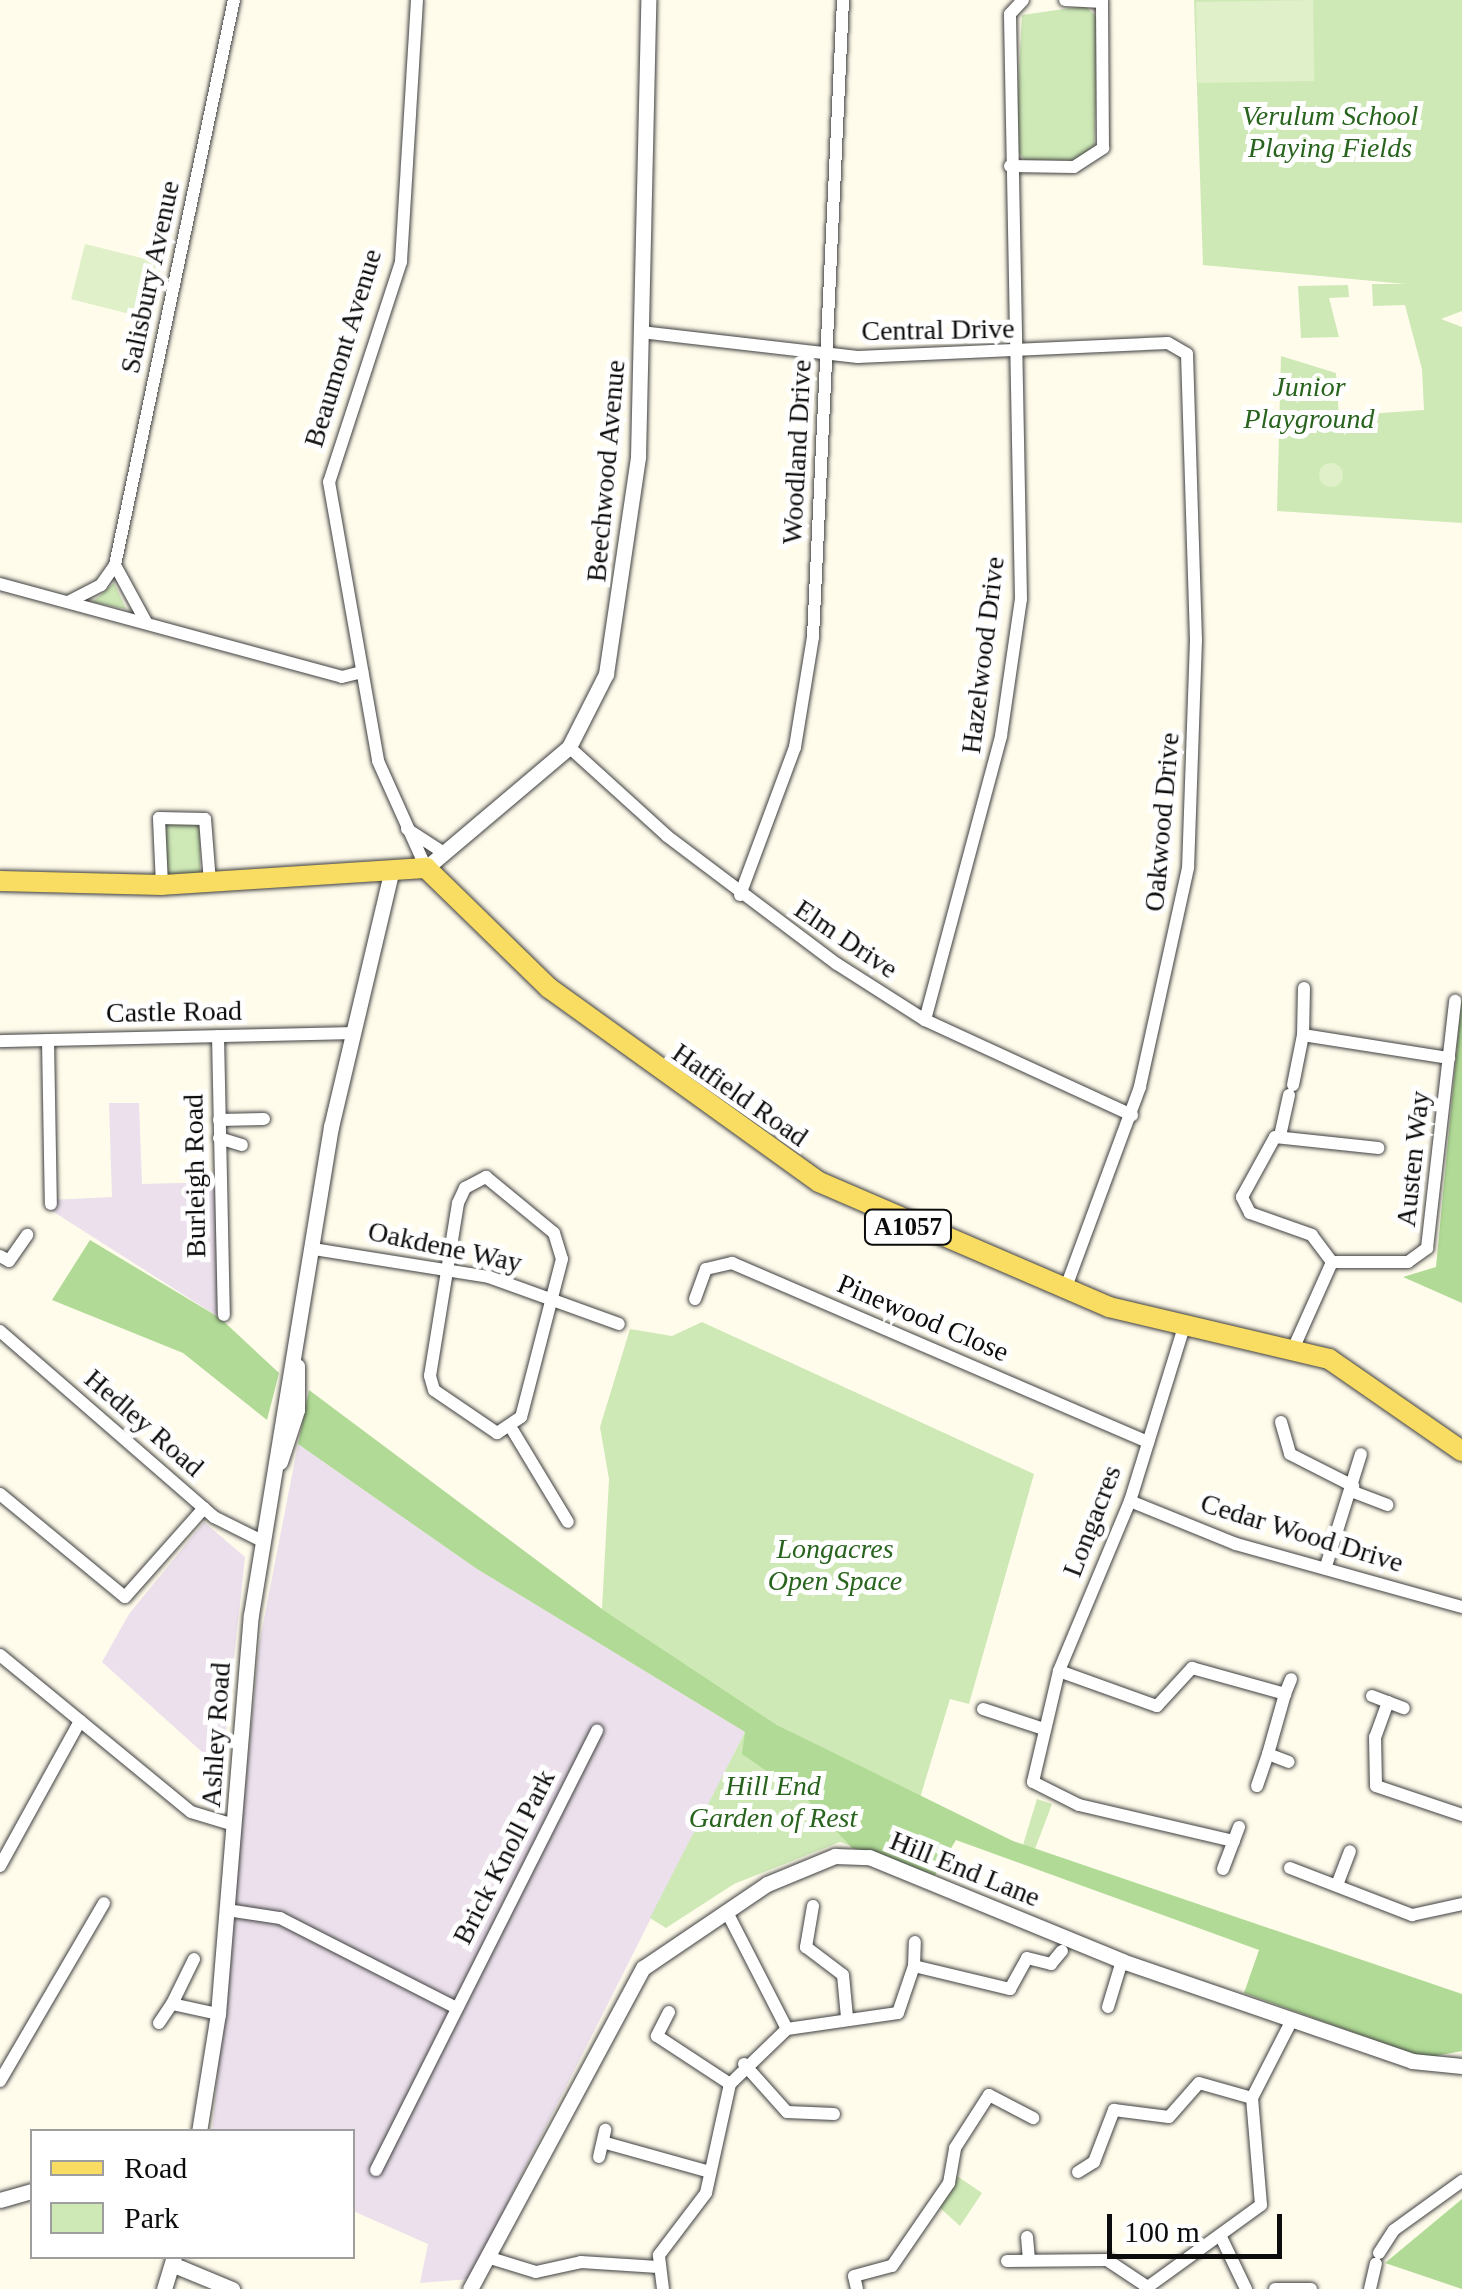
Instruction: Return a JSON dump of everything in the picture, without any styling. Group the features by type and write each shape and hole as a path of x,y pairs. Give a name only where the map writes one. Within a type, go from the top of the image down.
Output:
{"main road":[{"path":"0,882 162,886 390,877 426,868"},
{"name":"Hatfield Road","path":"426,868 549,988 754,1141 891,1219 1066,1290 1183,1330 1294,1347 1379,1386 1461,1449"}],"street":[{"name":"Salisbury Avenue","path":"115,565 234,0"},
{"name":"Beaumont Avenue","path":"416,0 402,262 329,482 378,761 426,868"},
{"name":"Beechwood Avenue","path":"426,868 441,850 570,747 606,674 625,576 641,332 648,0"},
{"name":"Woodland Drive","path":"740,895 796,747 813,637 843,0"},
{"name":"Hazelwood Drive","path":"925,1020 1001,736 1021,599 1024,472 1012,354 1010,14 1023,0"},
{"path":"1010,166 1074,167 1102,148 1102,1 1064,0"},
{"name":"Central Drive","path":"641,332 828,356 1012,354 1177,344"},
{"name":"Oakwood Drive","path":"1066,1290 1132,1115 1172,958 1195,764 1186,354 1177,344"},
{"path":"68,602 102,585 115,565 146,622"},
{"path":"0,584 342,676 362,672"},
{"name":"Elm Drive","path":"570,747 740,895 925,1020 1132,1115"},
{"path":"162,886 158,818 204,819 210,883"},
{"path":"403,822 441,850"},
{"name":"Ashley Road","path":"199,2129 218,2014 262,1542 290,1419 349,1033 390,877"},
{"path":"1294,1347 1332,1262 1312,1235 1242,1205 1280,1136 1304,1035 1304,988"},
{"name":"Austen Way","path":"1332,1262 1408,1262 1427,1248 1455,1001"},
{"name":"Castle Road","path":"0,1041 349,1033"},
{"path":"1304,1035 1449,1058"},
{"name":"Burleigh Road","path":"218,1036 224,1315"},
{"path":"48,1040 51,1204"},
{"path":"220,1120 264,1119"},
{"path":"1280,1136 1378,1148"},
{"path":"219,1138 242,1144"},
{"path":"513,1430 488,1430 434,1390 447,1269 464,1188 486,1177 561,1246 553,1299 513,1430 568,1522"},
{"path":"0,1256 8,1262 26,1235"},
{"name":"Oakdene Way","path":"314,1249 447,1269 553,1299 619,1324"},
{"name":"Pinewood Close","path":"695,1298 706,1269 732,1263 1148,1442"},
{"name":"Longacres","path":"1183,1330 1130,1501 1059,1671 1044,1729 1036,1788 1234,1841"},
{"name":"Hedley Road","path":"0,1331 204,1508 262,1542"},
{"path":"1280,1422 1290,1454 1387,1505"},
{"path":"1327,1563 1361,1454"},
{"path":"0,1494 124,1597 204,1508"},
{"name":"Cedar Wood Drive","path":"1130,1501 1236,1544 1327,1563 1462,1607"},
{"path":"0,1655 199,1818 234,1825"},
{"path":"1059,1671 1157,1706 1192,1668 1284,1694"},
{"path":"1257,1786 1290,1679"},
{"path":"1372,1696 1404,1708"},
{"path":"1388,1702 1376,1737 1376,1786 1462,1815"},
{"path":"983,1709 1044,1729"},
{"path":"0,1866 80,1721"},
{"name":"Brick Knoll Park","path":"376,2170 596,1730"},
{"path":"1268,1754 1289,1762"},
{"path":"1224,1870 1239,1827"},
{"path":"1337,1885 1350,1851"},
{"name":"Hill End Lane","path":"470,2289 629,1985 679,1936 729,1916 804,1866 860,1856 1122,1961 1431,2067 1462,2066"},
{"path":"1290,1868 1420,1916 1462,1904"},
{"path":"0,2081 104,1903"},
{"path":"813,1906 806,1947 844,1975 848,2017"},
{"path":"227,1910 280,1918 455,2007"},
{"path":"729,1916 787,2028"},
{"path":"663,2289 658,2267 668,2234 706,2193 730,2084 744,2064 787,2028 898,2013 914,1966 915,1942"},
{"path":"914,1966 1010,1990 1027,1958 1051,1964 1062,1951"},
{"path":"159,2023 194,1960"},
{"path":"1108,2007 1122,1961"},
{"path":"172,2004 218,2014"},
{"path":"668,2012 653,2039 730,2084"},
{"path":"1006,2261 1107,2260 1146,2288 1255,2214 1264,2192 1252,2098 1292,2020"},
{"path":"744,2064 787,2112 834,2114"},
{"path":"1078,2172 1100,2166 1114,2110 1169,2117 1199,2082 1252,2098"},
{"path":"857,2289 854,2276 892,2266 950,2183 956,2148 989,2094 1033,2118"},
{"path":"599,2157 606,2137 710,2172"},
{"path":"1370,2289 1378,2259 1394,2230 1462,2181"},
{"path":"0,2200 30,2192"},
{"path":"1027,2237 1029,2258"},
{"path":"1222,2237 1246,2289"},
{"path":"487,2257 536,2272 582,2262 658,2267"},
{"path":"164,2289 174,2261 232,2289"},
{"path":"1274,2289 1310,2289"}],"shaded area":[{"path":"109,1103 139,1103 142,1184 216,1182 220,1318 49,1209 50,1200 112,1197"},
{"path":"298,1444 477,1569 745,1732 469,2279 420,2283 428,2244 355,2212 355,2129 212,2129 259,1645"},
{"path":"204,1522 245,1557 222,1770 102,1662 129,1614"}],"green space":[{"name":"Verulum School Playing Fields","path":"1194,0 1462,0 1462,311 1441,319 1462,327 1462,523 1277,511 1281,356 1336,373 1339,416 1424,410 1422,369 1405,305 1373,306 1372,284 1405,284 1203,265"},
{"path":"1313,0 1314,81 1197,83 1196,2"},
{"path":"1085,6 1099,19 1094,151 1076,161 1025,160 1015,148 1022,15"},
{"path":"85,244 162,263 148,318 71,299"},
{"path":"1348,285 1349,297 1329,298 1339,337 1301,338 1298,286"},
{"path":"1331,463 1340,466 1340,484 1331,487 1322,484 1319,475 1322,466"},
{"path":"114,583 126,609 92,602 103,593"},
{"path":"160,819 200,819 200,881 160,881"},
{"path":"1462,994 1462,1303 1403,1277 1436,1267"},
{"path":"90,1240 220,1318 279,1373 267,1420 183,1353 52,1300"},
{"name":"Longacres Open Space","path":"702,1322 1034,1474 969,1704 950,1699 920,1798 777,1725 602,1609 609,1479 600,1427 630,1329 672,1336"},
{"path":"309,1390 602,1609 777,1725 1013,1841 1462,1994 1462,2051 1425,2058 1244,1993 1259,1950 956,1840 935,1875 852,1848 806,1798 742,1754 745,1732 477,1569 298,1444"},
{"name":"Hill End Garden of Rest","path":"745,1732 934,1826 915,1868 840,1842 734,1884 666,1928 650,1918"},
{"path":"1037,1799 1052,1804 1035,1849 1023,1845"},
{"path":"957,2176 982,2193 960,2226 939,2207"},
{"path":"1462,2199 1462,2289 1385,2263"}],"park label":[{"name":"Junior Playground","path":"1309,403"}]}
